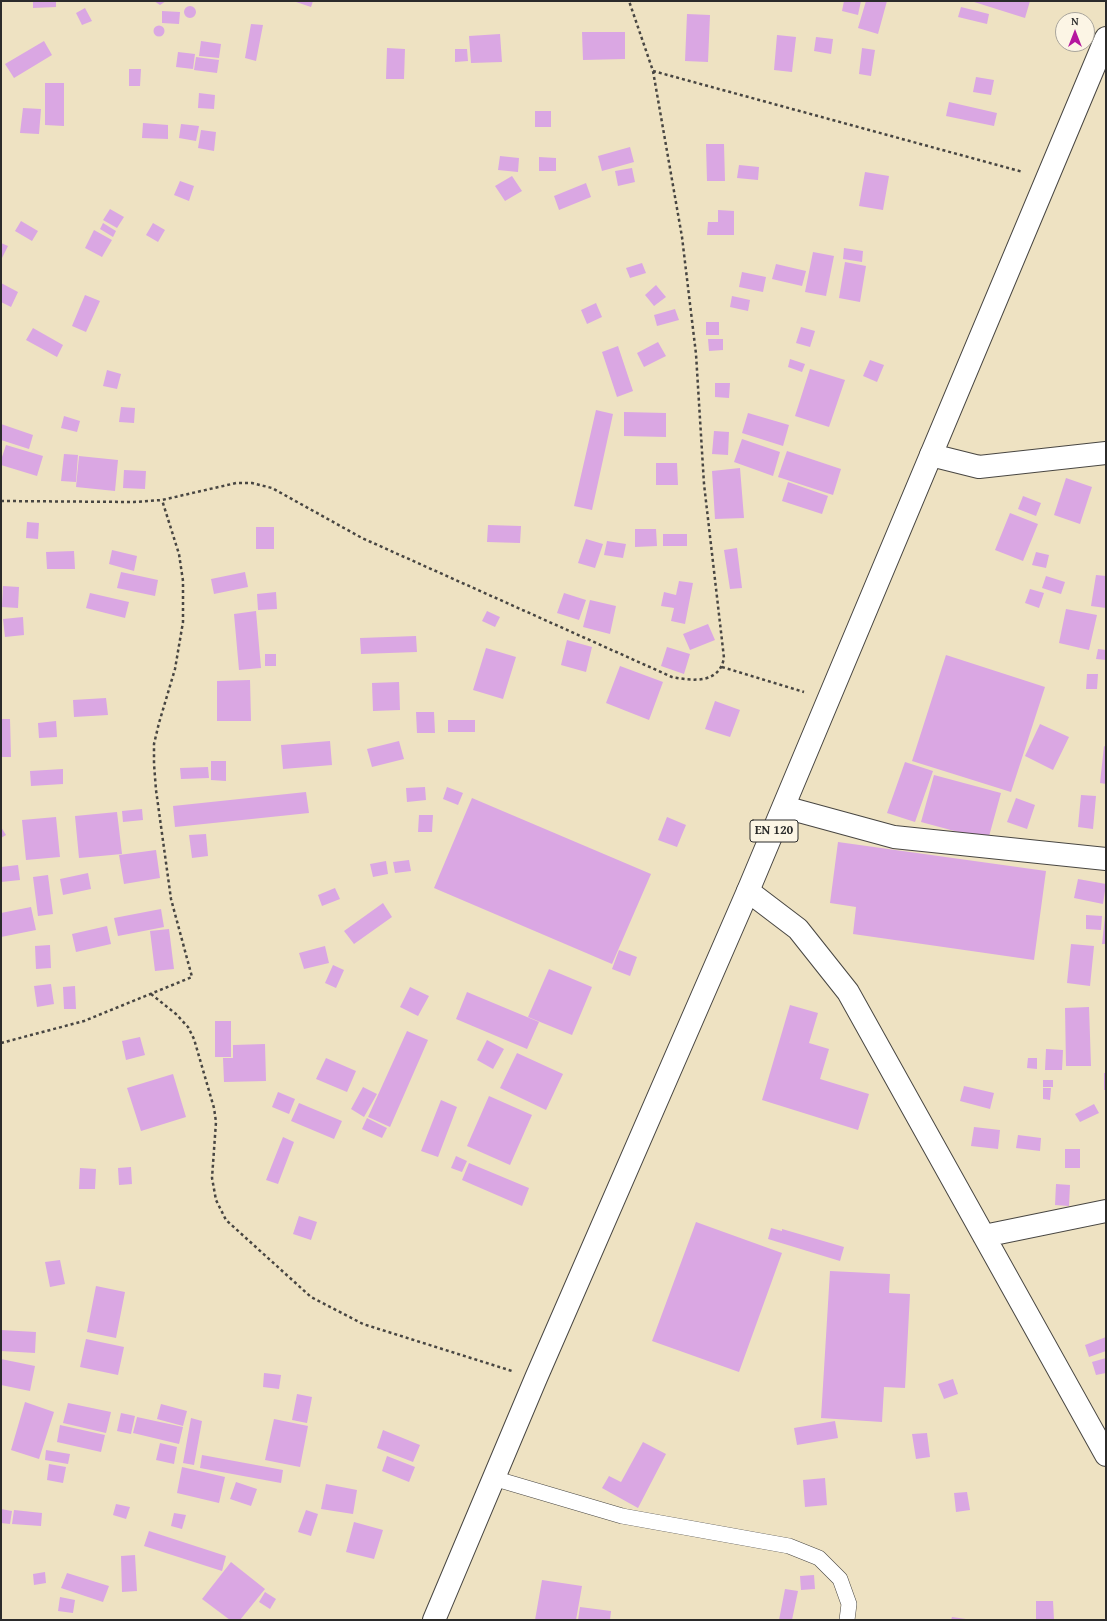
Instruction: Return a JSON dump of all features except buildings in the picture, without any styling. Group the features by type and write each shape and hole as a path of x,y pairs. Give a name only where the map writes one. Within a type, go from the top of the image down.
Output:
{"main road":[{"name":"EN 120","path":"434,1620 536,1378 784,807 1106,38"},
{"path":"931,455 979,467 1106,453"},
{"path":"784,807 894,837 1102,854"},
{"path":"748,891 798,929 848,992 1106,1455"},
{"path":"984,1236 1106,1211"}],"lane":[{"path":"494,1478 622,1516 795,1548 819,1558 840,1579 849,1604 847,1620"}],"path":[{"path":"1,501 134,502 162,500 236,483 252,483 265,486 272,488 362,538 672,677 689,680 703,679 714,674 722,667 724,658 723,642 704,484 696,354 682,237 654,71 629,1"},
{"path":"654,71 1047,178"},
{"path":"1,1043 84,1021 192,977 171,899 156,790 154,764 154,744 158,723 175,669 184,622 184,581 179,554 162,500"},
{"path":"722,667 828,700"},
{"path":"150,994 176,1014 188,1027 194,1039 214,1108 216,1122 212,1178 216,1200 226,1220 311,1297 363,1324 536,1378"}]}
